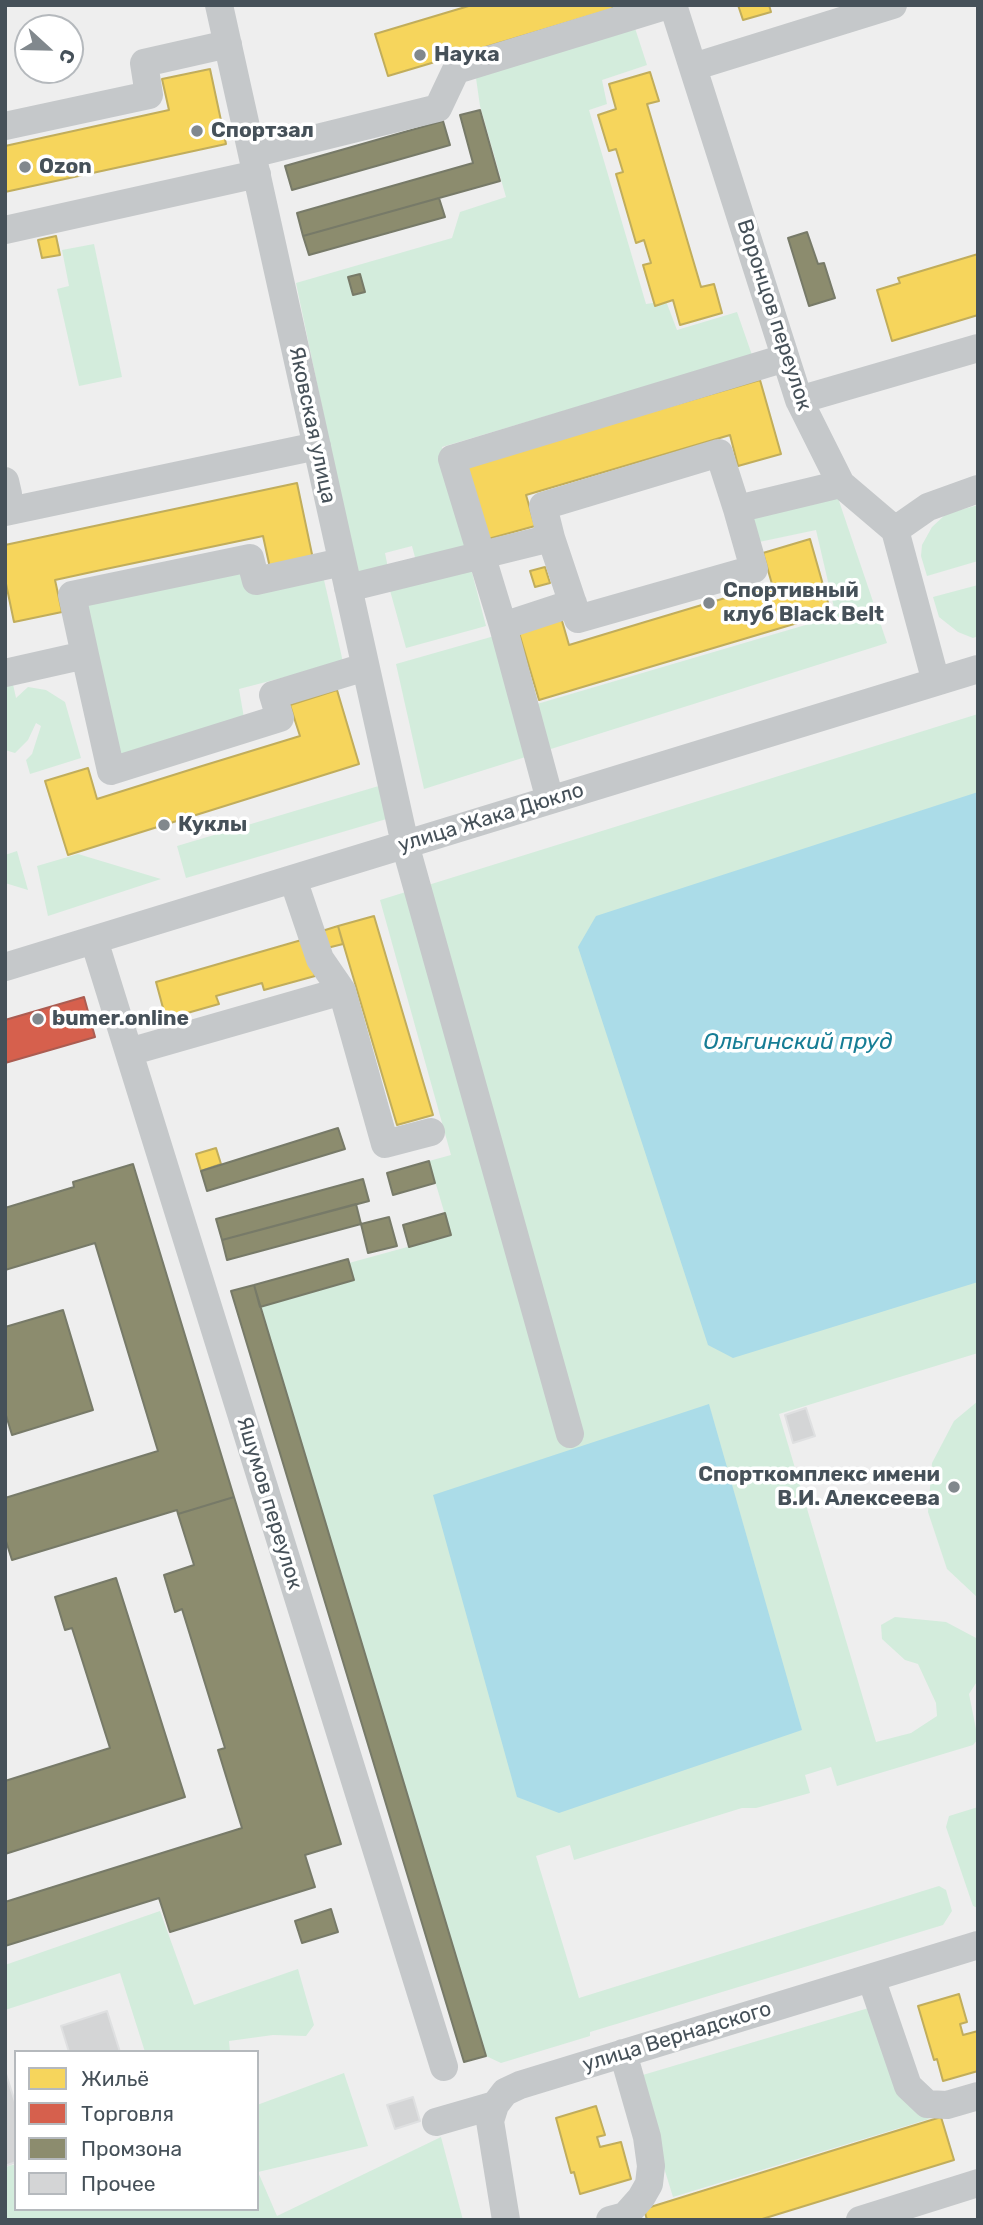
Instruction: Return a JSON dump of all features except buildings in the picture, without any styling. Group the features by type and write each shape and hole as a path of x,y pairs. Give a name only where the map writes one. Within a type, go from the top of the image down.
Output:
{"street":[{"name":"Яковская улица","path":"219,5 405,844 570,1434"},
{"path":"5,230 254,164 438,108 456,70 671,5"},
{"name":"Воронцов переулок","path":"671,5 799,400 841,484 895,530"},
{"path":"693,67 893,5"},
{"path":"5,126 149,95 144,63 228,44"},
{"path":"799,400 978,348"},
{"path":"550,800 452,458 785,358"},
{"path":"5,512 317,446"},
{"path":"719,453 754,569 578,619 551,538 543,506 719,453"},
{"path":"5,481 8,494 5,495"},
{"path":"737,509 841,484"},
{"path":"936,682 895,530 928,507 978,489"},
{"path":"365,667 273,695 280,718 111,771 72,595 250,558 256,582 345,575 481,556 551,538"},
{"path":"502,626 573,603"},
{"path":"5,673 85,655"},
{"name":"улица Жака Дюкло","path":"5,967 978,669"},
{"path":"293,879 320,959 342,991 386,1144 431,1132"},
{"name":"Яшумов переулок","path":"94,940 444,2067"},
{"path":"130,1052 342,991"},
{"name":"улица Вернадского","path":"495,2105 505,2092 520,2085 977,1947"},
{"path":"871,1978 908,2086 927,2104 947,2105 978,2096"},
{"path":"620,2218 641,2198 649,2184 651,2166 647,2137 623,2053"},
{"path":"436,2122 495,2105"},
{"path":"495,2105 490,2121 506,2220"},
{"path":"860,2220 978,2183"}],"green space":[{"path":"634,25 647,65 602,80 607,104 589,110 646,304 666,301 677,330 737,312 752,355 442,447 471,547 416,561 412,546 385,553 388,568 357,575 296,283 452,238 460,212 506,197 480,106 476,78"},
{"path":"94,244 122,377 79,386 57,289 69,286 62,250"},
{"path":"838,498 887,643 424,789 396,664 512,631 537,704 836,616 816,530 759,542 752,516"},
{"path":"978,505 978,561 927,576 921,556 922,545 932,527 946,514"},
{"path":"470,565 486,626 406,648 389,587"},
{"path":"247,570 324,580 343,662 239,689 244,718 118,760 80,603"},
{"path":"978,585 978,636 973,638 958,632 939,617 933,597"},
{"path":"12,680 16,698 28,687 46,690 65,702 81,758 30,774 26,760 32,754 41,726 36,723 28,740 15,753 5,750 5,682"},
{"path":"978,714 978,1353 779,1414 876,1742 911,1733 937,1716 936,1703 918,1664 905,1660 882,1639 881,1625 895,1617 946,1622 978,1639 978,1680 969,1694 978,1739 973,1745 837,1786 831,1767 805,1775 810,1793 756,1808 742,1808 574,1860 570,1845 536,1856 579,1998 939,1886 946,1890 952,1911 943,1925 590,2032 590,2036 501,2063 486,2056 260,1307 354,1280 349,1263 451,1235 429,1161 451,1155 380,900"},
{"path":"382,785 390,818 186,878 177,846"},
{"path":"17,851 28,890 5,883 5,855"},
{"path":"78,854 161,879 48,916 37,866"},
{"name":"Спорткомплекс имени В.И. Алексеева","path":"978,1401 978,1598 947,1569 928,1512 932,1463 954,1421"},
{"path":"978,1807 978,1908 973,1906 946,1827 949,1816"},
{"path":"160,1911 194,2005 298,1969 314,2025 306,2036 273,2035 229,2041 230,2050 144,2050 120,1973 5,2010 5,1965"},
{"path":"872,2007 901,2091 929,2119 673,2197 636,2077"},
{"path":"344,2073 368,2146 259,2172 259,2104"},
{"path":"441,2137 463,2220 5,2220 5,2167 14,2165 14,2211 259,2211 259,2174 277,2216"}],"water":[{"name":"Ольгинский пруд","path":"978,792 978,1282 733,1358 708,1345 578,947 596,916"},
{"path":"709,1404 802,1730 559,1813 517,1797 433,1495"}],"place":[{"name":"Наука","path":"420,55"},
{"name":"Спортзал","path":"197,131"},
{"name":"Ozon","path":"25,167"},
{"name":"Спортивный клуб Black Belt","path":"709,603"},
{"name":"Куклы","path":"164,825"},
{"name":"bumer.online","path":"38,1019"},
{"name":"Спорткомплекс имени В.И. Алексеева","path":"954,1487"}]}
